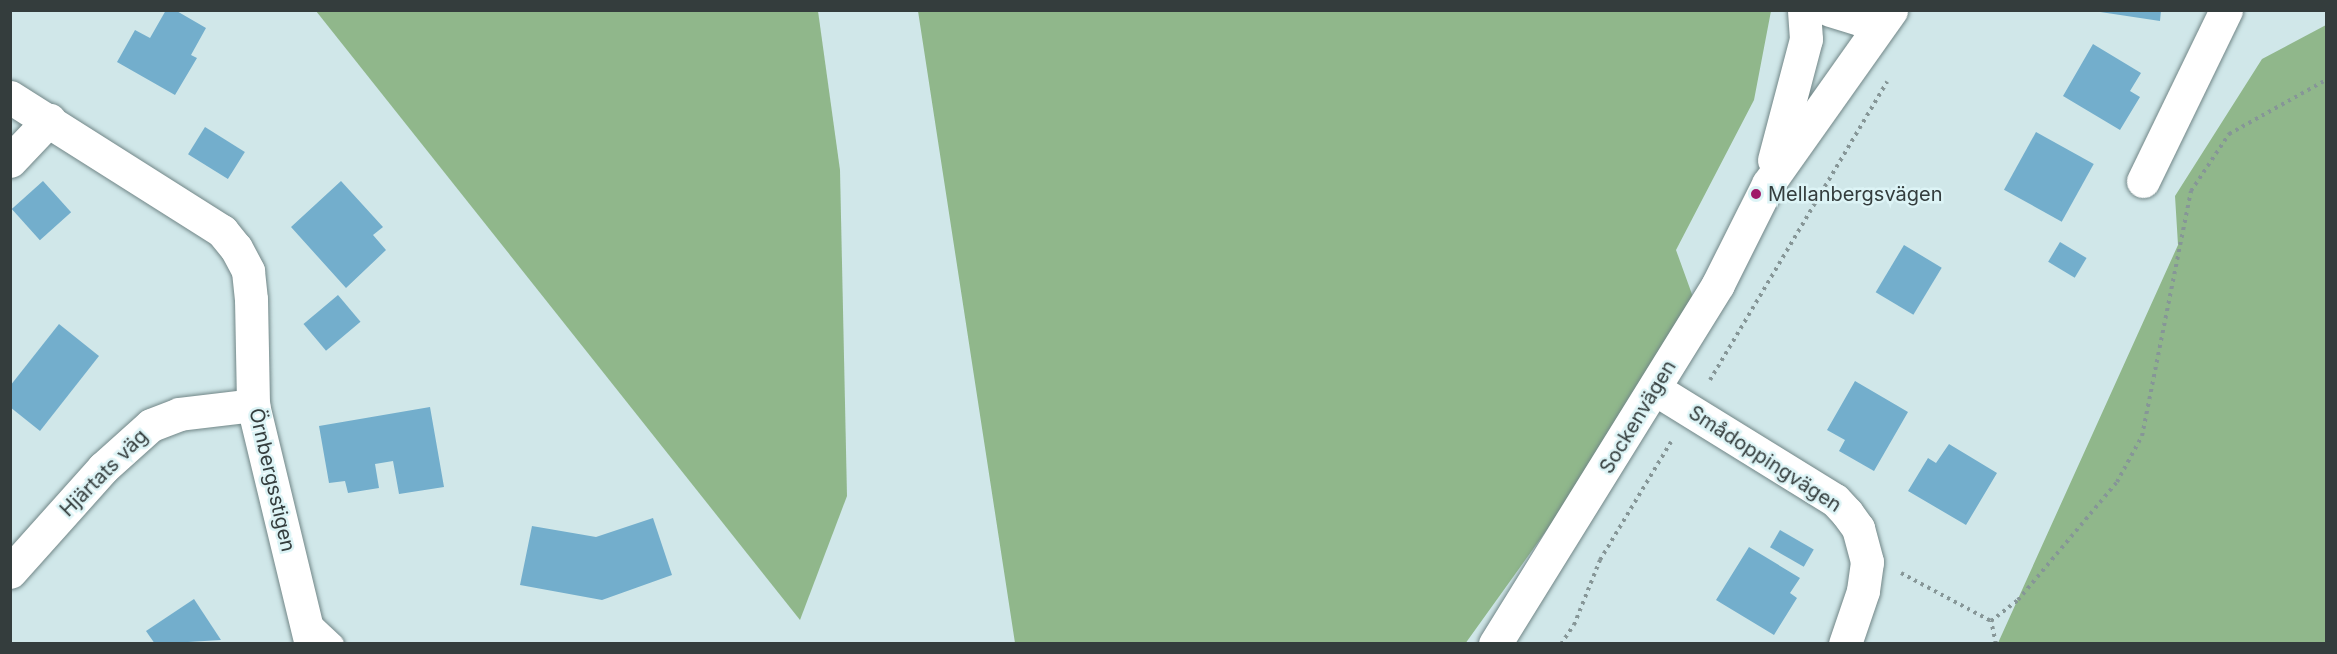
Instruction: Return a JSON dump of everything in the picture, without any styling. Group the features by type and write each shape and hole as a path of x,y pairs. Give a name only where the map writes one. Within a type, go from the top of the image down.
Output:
{"street":[{"name":"Sockenvägen","path":"1768,184 1806,39 1804,10"},
{"path":"1830,10 1863,20 1890,10"},
{"name":"Sockenvägen","path":"1495,644 1718,284 1768,184 1890,10"},
{"path":"2143,181 2226,10"},
{"name":"Örnbergsstigen","path":"10,97 222,231 236,248 248,271 251,299 253,405 308,630"},
{"path":"10,161 49,120"},
{"name":"Smådoppingvägen","path":"1655,389 1835,500 1858,528 1866,574 1845,644"},
{"name":"Hjärtats väg","path":"10,572 103,468 151,425 179,414 253,405"}],"lane":[{"name":"Örnbergsstigen","path":"308,630 334,644"}],"path":[{"path":"1561,644 1574,625 1600,560 1889,79"},
{"path":"1991,621 2018,600 2117,482 2142,436 2191,191 2229,134 2326,80"},
{"path":"1925,585 1991,621 1996,644"}],"green space":[{"path":"316,11 818,11 840,170 847,496 800,620"},
{"path":"918,11 1771,11 1754,100 1676,250 1693,297 1617,432 1465,644 1015,643"},
{"path":"2326,25 2326,643 1998,643 2178,245 2175,196 2262,59"}],"building":[{"path":"166,10 175,10 206,28 191,55 197,58 175,95 117,62 135,30 150,38"},
{"path":"2087,10 2161,10 2160,21"},
{"path":"2093,44 2141,73 2130,91 2140,97 2120,130 2063,96"},
{"path":"205,127 245,152 228,179 188,154"},
{"path":"2036,132 2094,164 2062,222 2004,190"},
{"path":"43,181 71,212 40,240 12,209"},
{"path":"341,181 383,227 373,235 386,250 346,288 291,227"},
{"path":"2060,242 2087,258 2075,278 2048,262"},
{"path":"1904,245 1942,268 1913,315 1876,292"},
{"path":"338,295 360,322 326,351 304,324"},
{"path":"59,324 99,356 40,431 10,407 10,386"},
{"path":"1855,381 1908,412 1874,471 1839,451 1845,440 1827,430"},
{"path":"430,407 444,487 399,494 393,461 375,464 379,488 348,493 345,481 329,483 319,426"},
{"path":"1949,444 1997,473 1966,525 1908,491 1928,458 1936,463"},
{"path":"653,518 672,575 602,600 520,585 532,526 596,537"},
{"path":"1780,530 1814,550 1804,567 1770,547"},
{"path":"1749,547 1800,578 1790,593 1797,598 1774,635 1716,600"},
{"path":"194,599 221,640 155,644 146,631"}],"place":[{"name":"Mellanbergsvägen","path":"1756,194"}]}
